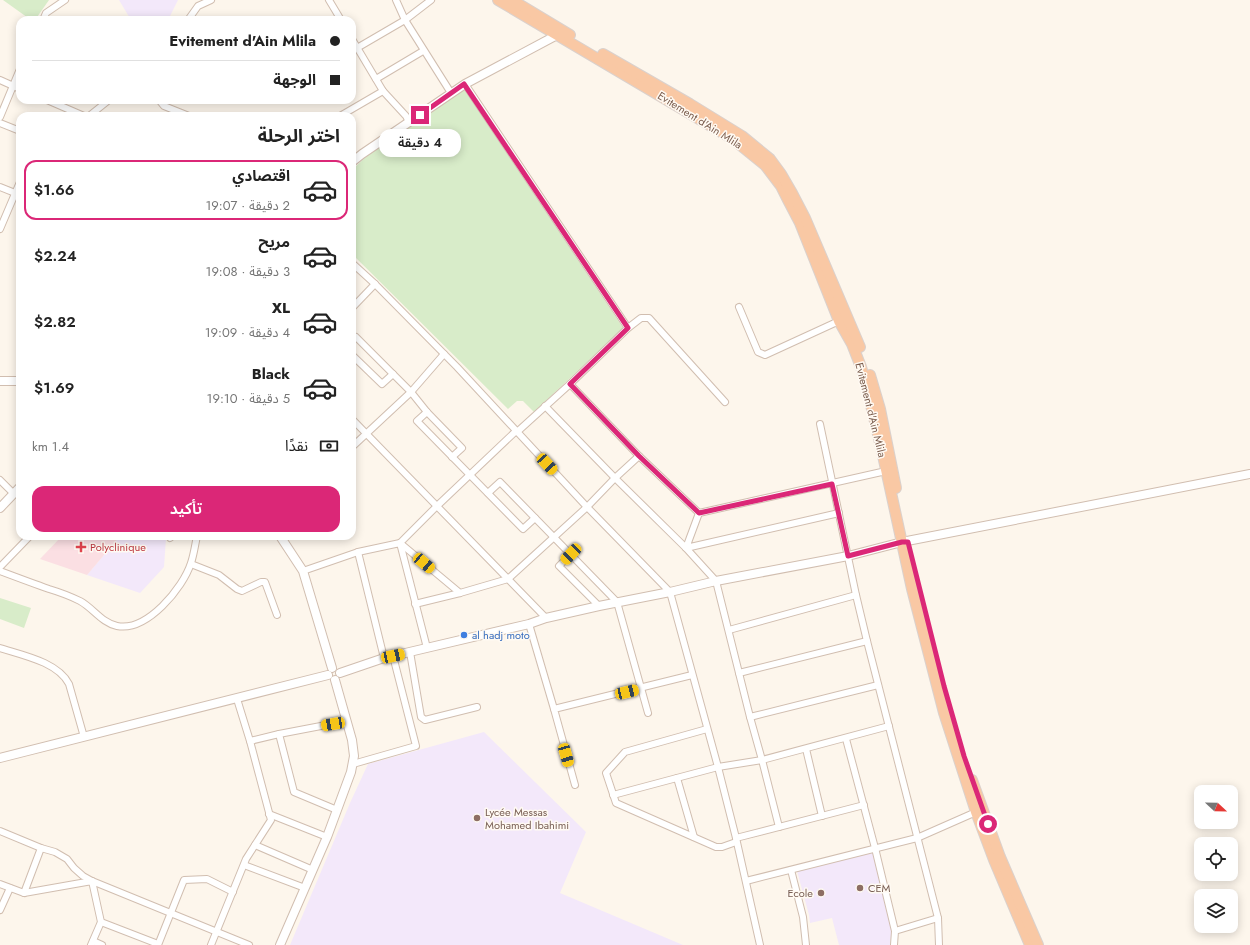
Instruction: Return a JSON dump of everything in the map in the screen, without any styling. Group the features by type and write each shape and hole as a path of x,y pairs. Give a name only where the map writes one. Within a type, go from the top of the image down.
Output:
{"highway":[{"name":"Evitement d'Ain Mlila","path":"498,0 690,104 742,136 770,159 781,174 805,218 866,363 880,409 929,658 944,712 976,812 994,860 1030,945"},
{"name":"Evitement d'Ain Mlila","path":"512,0 559,32 733,139 765,164 780,186 800,223 839,321 852,344 861,366 886,471 964,756 1000,857 1038,945"}],"street":[{"path":"45,16 46,13 65,0"},
{"path":"191,16 198,6 211,0"},
{"path":"329,0 339,16"},
{"path":"396,0 405,20 423,51 451,93"},
{"path":"410,122 383,91 357,48 405,20 431,0"},
{"path":"356,159 464,84 559,32"},
{"path":"376,79 423,51"},
{"path":"0,117 16,78"},
{"path":"0,80 16,87"},
{"path":"464,84 628,328"},
{"path":"347,112 383,91"},
{"path":"56,104 75,112"},
{"path":"94,112 104,104"},
{"path":"162,104 179,112"},
{"path":"0,123 16,129"},
{"path":"0,187 16,193"},
{"path":"0,228 16,198"},
{"path":"356,267 444,354 587,507 670,592 718,767 760,945"},
{"path":"356,304 375,284"},
{"path":"739,307 758,352 765,355 839,321"},
{"path":"302,571 358,552 400,543 470,474 570,384 628,328 641,318 649,318 725,402"},
{"path":"356,337 411,392 427,412 462,448 452,457"},
{"path":"356,442 411,392 444,354"},
{"path":"356,359 382,384 393,374"},
{"path":"0,381 16,381"},
{"path":"570,384 639,456 699,513"},
{"path":"545,406 686,548 716,581 779,827"},
{"path":"427,412 417,421 523,529 535,518"},
{"path":"356,423 546,618"},
{"path":"820,424 856,595 938,918 939,945"},
{"path":"415,604 508,579 540,548 587,507 639,456"},
{"path":"699,513 886,471"},
{"path":"0,758 237,699 334,674 384,658 529,624 546,618 716,581 848,556 905,542 1250,474"},
{"path":"0,480 14,494 0,508"},
{"path":"488,493 500,482 617,602 648,713"},
{"path":"686,548 699,513"},
{"path":"686,548 839,513"},
{"path":"0,567 26,540"},
{"path":"0,571 70,596 88,607 108,623 119,626 129,626 142,622 167,601 178,588 191,564 196,540"},
{"path":"280,945 327,837 351,772 354,748 334,674 302,571 283,540"},
{"path":"400,543 460,593"},
{"path":"400,543 427,648"},
{"path":"358,552 384,658"},
{"path":"571,554 559,566 599,606"},
{"path":"191,564 220,575 237,589 242,591 261,582 266,582 277,615"},
{"path":"729,630 856,595"},
{"path":"529,624 575,785"},
{"path":"739,673 867,641"},
{"path":"0,648 51,666 66,677 84,737"},
{"path":"410,652 421,716 425,720 477,706"},
{"path":"353,764 416,746 393,656"},
{"path":"554,709 692,675"},
{"path":"750,717 878,685"},
{"path":"212,945 244,864 271,820 237,699"},
{"path":"250,741 347,721"},
{"path":"613,795 718,767 762,760 846,739 889,726"},
{"path":"708,729 625,752 606,773 616,803 716,847 722,847 736,840 779,827 864,805"},
{"path":"279,734 294,792 337,810"},
{"path":"846,739 876,848 896,931 894,945"},
{"path":"806,749 822,816"},
{"path":"677,778 694,837"},
{"path":"746,881 917,838 976,812"},
{"path":"269,814 327,837"},
{"path":"0,831 41,848 55,852 67,859 83,876 92,881 249,945"},
{"path":"255,845 313,870"},
{"path":"24,893 41,848"},
{"path":"244,864 305,888"},
{"path":"791,870 803,917 806,945"},
{"path":"101,922 158,945 184,880 207,879 233,892"},
{"path":"0,884 24,893 92,881"},
{"path":"92,881 101,922 92,943 102,945"},
{"path":"0,910 10,888"},
{"path":"896,931 938,918"}],"shaded area":[{"path":"119,0 178,0 170,16 129,16"},
{"name":"Polyclinique","path":"58,540 117,540 87,575 40,559"},
{"path":"117,540 166,540 164,567 140,593 87,575"},
{"path":"484,732 586,832 560,893 683,945 290,945 368,764"},
{"name":"CEM","path":"872,851 892,929 890,945 839,945 832,918 810,923 797,871"}],"green space":[{"path":"3,0 49,0 38,16 25,16"},
{"path":"464,88 623,328 534,412 523,401 517,401 508,409 356,258 356,166 371,152"},
{"path":"0,598 31,608 24,628 0,619"}],"place":[{"name":"Polyclinique","path":"81,547"},
{"name":"al hadj moto","path":"464,635"},
{"name":"Lycée Messas Mohamed Ibahimi","path":"477,818"},
{"name":"CEM","path":"860,888"},
{"name":"Ecole","path":"821,893"}],"route":[{"path":"420,115 464,84 628,328 570,384 639,456 699,513 832,484 848,556 902,542 908,542 953,719 964,756 988,824"}]}
